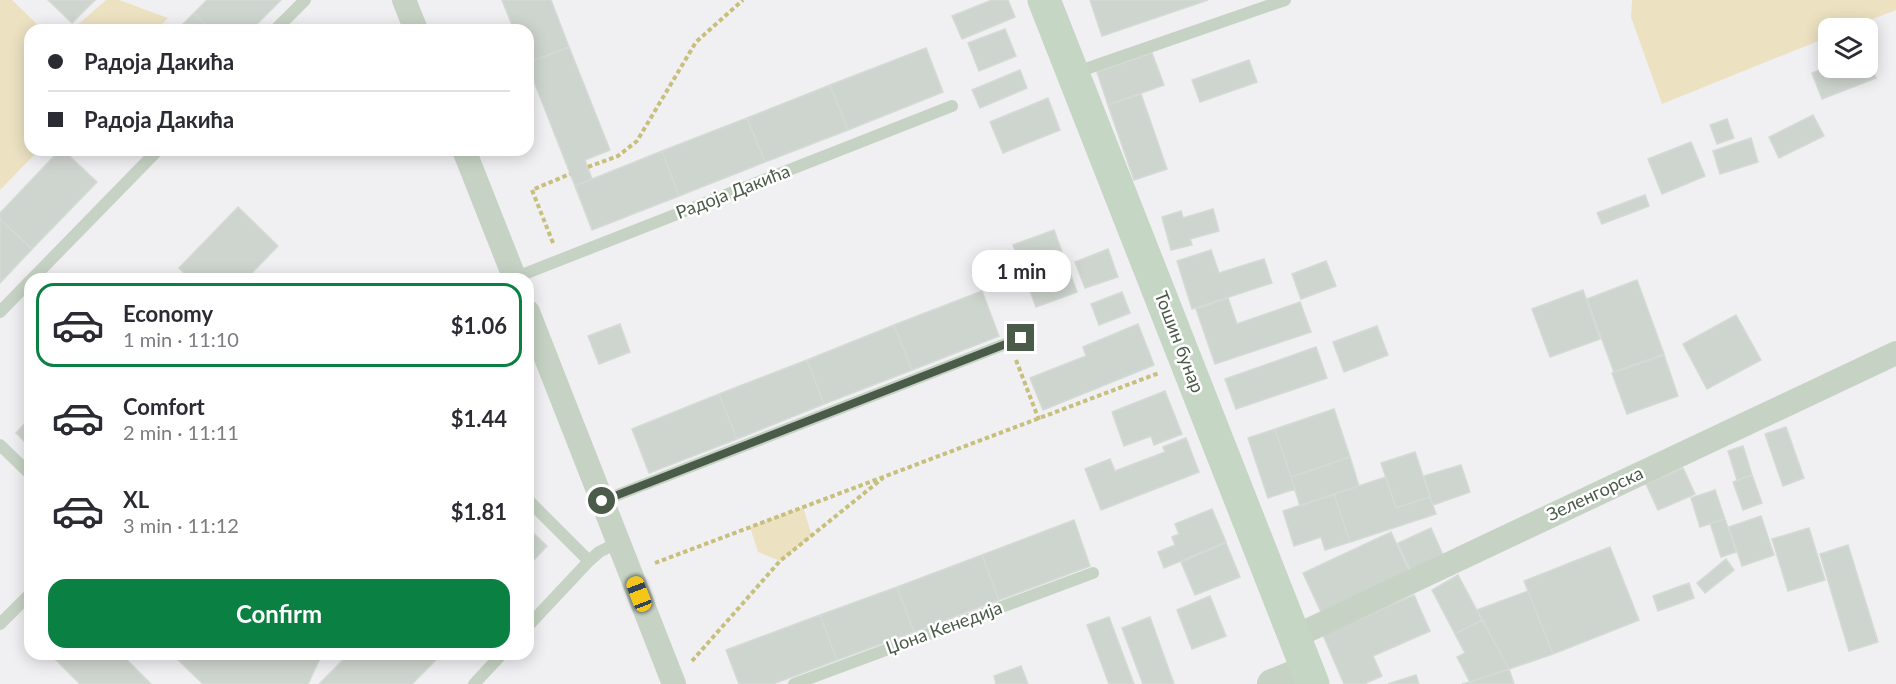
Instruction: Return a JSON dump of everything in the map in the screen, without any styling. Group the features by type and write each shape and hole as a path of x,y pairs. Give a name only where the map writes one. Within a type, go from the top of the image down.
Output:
{"main road":[{"name":"Тошин бунар","path":"1044,0 1310,677"}],"street":[{"path":"404,0 414,24"},
{"name":"Радоја Дакића","path":"466,156 513,273"},
{"path":"534,341 619,542 674,683"},
{"name":"Зеленгорска","path":"1294,637 1896,353"},
{"path":"1272,684 1310,677"}],"lane":[{"path":"281,24 305,0"},
{"path":"1073,73 1286,0"},
{"name":"Радоја Дакића","path":"528,273 952,106"},
{"path":"38,273 152,156"},
{"path":"0,312 24,287"},
{"path":"602,501 1015,341"},
{"path":"0,445 24,468"},
{"path":"534,506 589,561"},
{"path":"534,620 589,561 599,552 619,542"},
{"name":"Џона Кенедија","path":"794,684 1093,573"},
{"path":"0,624 24,600"},
{"path":"474,684 496,660"}],"path":[{"path":"588,167 618,156 637,141 696,42 743,0"},
{"path":"560,260 532,190 570,174"},
{"path":"1015,341 1039,420"},
{"path":"631,573 1039,420 1168,369"},
{"path":"674,683 780,561 886,476"}],"shaded area":[{"path":"0,0 12,0 37,24 24,24 24,156 33,156 0,190"},
{"path":"106,0 119,0 168,18 162,24 79,24"},
{"path":"1632,0 1896,0 1896,10 1875,18 1818,18 1818,41 1662,104 1631,17"},
{"path":"803,507 812,536 780,561 758,552 750,527"}],"building":[{"path":"48,0 95,0 72,23"},
{"path":"207,0 281,0 257,24 205,24 194,13"},
{"path":"502,0 551,0 569,47 534,61 534,24 512,24"},
{"path":"992,0 1008,0 1015,17 962,39 952,16"},
{"path":"1090,0 1208,0 1102,36"},
{"path":"194,13 205,24 183,24"},
{"path":"1005,29 1016,56 979,71 968,43"},
{"path":"569,47 610,150 585,160 592,179 575,186 534,81 534,61"},
{"path":"926,48 943,92 848,130 830,85"},
{"path":"1152,53 1164,85 1108,105 1097,72"},
{"path":"1249,60 1257,82 1200,102 1192,80"},
{"path":"1020,70 1027,88 980,108 972,90"},
{"path":"1818,71 1818,78 1876,78 1822,99 1812,73"},
{"path":"830,85 848,130 765,162 747,118"},
{"path":"1141,94 1167,169 1134,180 1108,105"},
{"path":"1048,98 1060,130 1003,153 990,122"},
{"path":"1813,115 1824,136 1779,158 1769,137"},
{"path":"747,118 765,162 679,196 662,151"},
{"path":"1727,119 1734,138 1717,144 1710,125"},
{"path":"1751,138 1758,162 1720,174 1713,151"},
{"path":"1691,142 1705,176 1662,194 1648,159"},
{"path":"662,151 679,196 592,230 575,186"},
{"path":"54,156 69,156 97,182 32,249 0,219 0,213"},
{"path":"1645,195 1649,206 1602,224 1597,213"},
{"path":"238,207 278,246 252,273 184,273 179,268"},
{"path":"1213,209 1219,231 1190,239 1192,245 1171,250 1162,217 1181,211 1183,218"},
{"path":"0,219 32,249 0,283"},
{"path":"1054,230 1077,292 1036,307 1013,245"},
{"path":"1108,249 1118,277 1085,288 1075,262"},
{"path":"1211,250 1219,273 1264,259 1272,283 1192,309 1177,261"},
{"path":"1326,261 1336,286 1301,299 1292,274"},
{"path":"1637,280 1664,354 1614,372 1587,299"},
{"path":"1583,290 1600,339 1550,357 1532,309"},
{"path":"982,291 999,336 912,370 894,325"},
{"path":"1122,292 1130,313 1099,325 1091,304"},
{"path":"1228,298 1237,324 1300,302 1311,332 1215,364 1196,309"},
{"path":"1736,315 1761,360 1707,389 1683,344"},
{"path":"620,324 630,352 599,364 588,336"},
{"path":"1138,324 1154,365 1043,410 1030,378 1086,356 1083,347"},
{"path":"894,325 912,370 824,404 807,360"},
{"path":"1377,326 1388,355 1344,372 1333,342"},
{"path":"1316,347 1327,378 1236,409 1225,379"},
{"path":"1664,355 1678,396 1627,414 1612,373"},
{"path":"807,360 824,404 737,439 719,394"},
{"path":"1165,391 1182,434 1154,445 1151,436 1124,446 1112,412"},
{"path":"719,394 737,439 649,473 632,429"},
{"path":"1334,409 1350,457 1291,477 1275,429"},
{"path":"24,424 24,441 16,433"},
{"path":"1786,427 1804,478 1783,486 1765,434"},
{"path":"1275,429 1295,489 1268,498 1248,438"},
{"path":"1186,438 1199,472 1101,510 1085,469 1110,459 1115,471 1165,452 1163,447"},
{"path":"1743,446 1752,475 1737,480 1728,451"},
{"path":"1415,452 1430,497 1396,508 1381,463"},
{"path":"1350,457 1359,486 1300,506 1291,477"},
{"path":"1461,465 1470,492 1433,505 1424,476"},
{"path":"1683,468 1695,494 1658,510 1646,484"},
{"path":"1752,475 1762,503 1743,510 1733,482"},
{"path":"1386,477 1396,508 1430,497 1436,514 1350,542 1334,494"},
{"path":"1715,490 1725,519 1700,527 1691,498"},
{"path":"1334,494 1350,542 1325,550 1321,537 1294,546 1283,511"},
{"path":"1212,509 1226,542 1164,568 1158,552 1175,545 1172,537 1179,534 1175,524"},
{"path":"1761,516 1774,555 1742,566 1729,527"},
{"path":"1725,519 1736,552 1721,557 1710,523"},
{"path":"1074,520 1090,566 999,600 982,555"},
{"path":"1431,528 1443,555 1410,570 1398,543"},
{"path":"1809,528 1825,580 1788,591 1772,539"},
{"path":"1391,532 1409,571 1321,612 1303,573"},
{"path":"534,534 547,546 534,560"},
{"path":"1226,543 1240,577 1195,595 1181,562"},
{"path":"1848,545 1878,642 1849,651 1820,554"},
{"path":"1610,547 1639,620 1553,654 1524,581"},
{"path":"982,555 999,600 914,632 897,587"},
{"path":"1726,559 1734,570 1705,593 1697,583"},
{"path":"1458,575 1482,620 1455,634 1432,590"},
{"path":"1689,583 1694,598 1658,611 1653,596"},
{"path":"897,587 914,632 837,660 820,615"},
{"path":"1528,591 1553,654 1509,669 1477,610"},
{"path":"1414,595 1430,631 1373,656 1382,676 1364,684 1344,684 1323,635"},
{"path":"1210,596 1226,636 1192,649 1177,610"},
{"path":"820,615 837,660 773,684 739,684 726,650"},
{"path":"1109,617 1134,684 1109,684 1087,625"},
{"path":"1150,617 1174,684 1143,684 1122,628"},
{"path":"1482,620 1509,669 1470,682 1457,657 1465,653 1455,634"},
{"path":"56,660 127,660 151,684 80,684"},
{"path":"178,660 319,660 308,684 203,684"},
{"path":"343,660 436,660 412,684 319,684"},
{"path":"1021,666 1028,684 996,684 994,676"},
{"path":"1509,669 1514,684 1462,684 1470,682"},
{"path":"1416,675 1419,684 1388,684"}],"route":[{"path":"602,501 1021,338"}]}
